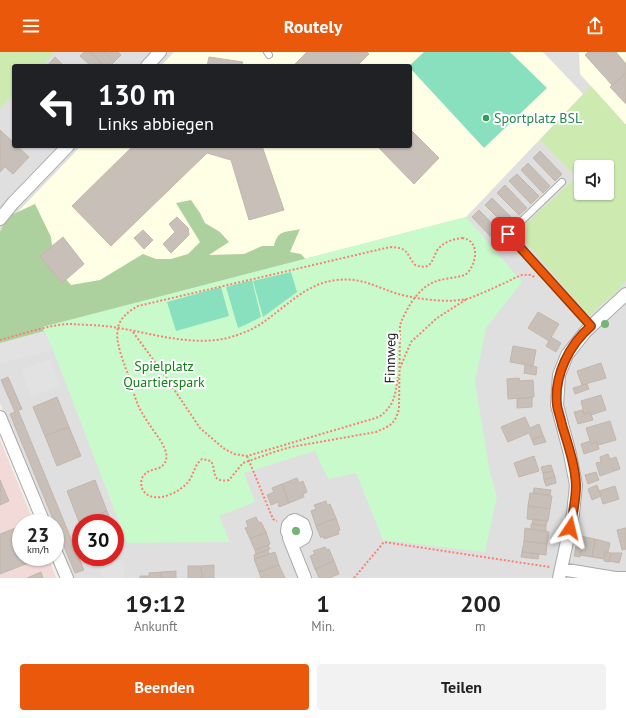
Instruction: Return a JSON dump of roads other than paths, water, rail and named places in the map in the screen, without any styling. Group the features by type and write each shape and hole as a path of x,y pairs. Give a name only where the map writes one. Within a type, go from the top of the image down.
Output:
{"street":[{"path":"149,64 160,52"},
{"path":"0,218 66,148"},
{"path":"625,578 560,574 573,514 576,485 570,454 557,405 559,375 567,355 586,331 626,294"},
{"path":"0,417 40,514"},
{"path":"288,532 305,578"},
{"path":"62,566 67,578"}],"lane":[{"path":"562,182 508,234 591,326"}],"place":[{"name":"Sportplatz BSL","path":"486,118"}],"park label":[{"name":"Spielplatz Quartierspark","path":"164,374"}]}
